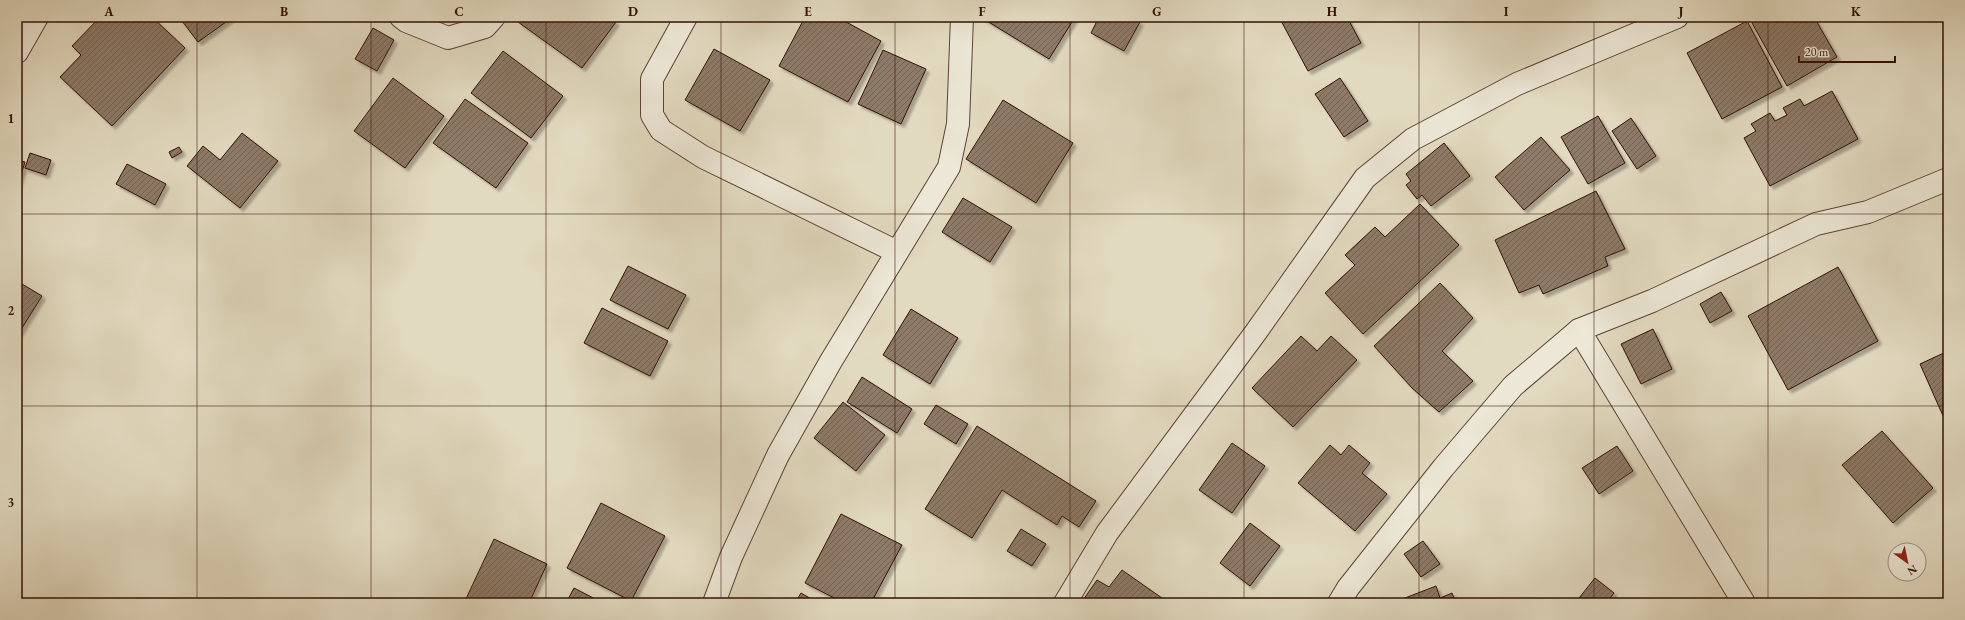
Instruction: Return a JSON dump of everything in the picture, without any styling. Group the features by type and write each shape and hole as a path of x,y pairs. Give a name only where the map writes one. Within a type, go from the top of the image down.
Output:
{"street":[{"path":"401,17 406,21 448,38 485,27 494,17"},
{"path":"686,17 652,79 652,115 661,130 703,157 897,252"},
{"path":"714,603 731,557 778,455 831,361 949,167 958,124 962,17"},
{"path":"1065,603 1107,533 1256,332 1365,178 1413,140 1517,84 1677,17"},
{"path":"17,52 28,20"},
{"path":"1339,603 1348,588 1443,468 1513,386 1579,330 1652,301 1816,224 1868,212 1948,179"},
{"path":"1579,330 1744,603"}],"building":[{"path":"100,17 152,17 185,48 112,126 60,77 81,55 72,46"},
{"path":"179,17 233,17 198,42"},
{"path":"522,17 609,17 616,22 582,68 518,22"},
{"path":"805,17 837,17 881,41 848,102 779,66"},
{"path":"982,17 1075,17 1049,59"},
{"path":"1099,17 1130,17 1140,22 1124,51 1091,33"},
{"path":"1279,17 1347,17 1361,43 1308,71"},
{"path":"1763,17 1814,17 1837,57 1787,86 1752,23"},
{"path":"1747,21 1782,87 1722,119 1687,53"},
{"path":"373,28 394,40 377,71 355,59"},
{"path":"714,49 770,80 740,131 685,100"},
{"path":"883,50 926,69 901,124 858,104"},
{"path":"503,51 563,96 531,138 471,93"},
{"path":"393,78 444,116 405,168 354,131"},
{"path":"1340,78 1368,121 1344,137 1315,94"},
{"path":"1832,91 1858,139 1770,186 1744,138 1756,131 1751,124 1770,113 1775,121 1787,115 1783,108 1800,99 1804,106"},
{"path":"465,99 528,143 496,188 433,143"},
{"path":"1003,100 1073,143 1036,203 966,159"},
{"path":"1598,116 1625,163 1588,184 1561,137"},
{"path":"1631,118 1656,156 1637,169 1612,131"},
{"path":"242,133 278,161 240,208 187,166 203,146 220,160"},
{"path":"1541,137 1570,170 1524,210 1495,177"},
{"path":"1444,143 1470,176 1431,206 1422,195 1417,199 1406,185 1411,181 1406,174"},
{"path":"179,147 182,152 172,158 169,152"},
{"path":"30,153 51,160 46,175 25,168"},
{"path":"17,160 25,162 17,187"},
{"path":"127,164 166,184 155,205 116,184"},
{"path":"1596,191 1625,249 1605,257 1608,266 1543,294 1539,285 1519,293 1495,240"},
{"path":"963,198 1012,227 990,262 942,232"},
{"path":"1420,204 1459,245 1363,334 1325,293 1355,265 1345,255 1375,227 1385,237"},
{"path":"628,266 686,295 668,329 610,300"},
{"path":"1838,267 1878,341 1788,390 1748,316"},
{"path":"17,281 42,296 17,336"},
{"path":"1440,283 1473,318 1442,351 1473,381 1439,412 1412,388 1374,346"},
{"path":"1721,292 1732,311 1710,323 1700,304"},
{"path":"602,308 668,341 650,376 584,343"},
{"path":"911,309 958,338 930,384 883,355"},
{"path":"1653,329 1672,369 1641,384 1621,344"},
{"path":"1301,336 1317,351 1331,336 1357,360 1293,427 1252,388"},
{"path":"1948,351 1948,427 1920,364"},
{"path":"862,377 912,409 897,433 847,402"},
{"path":"843,402 885,435 856,471 814,438"},
{"path":"936,405 968,424 956,444 924,424"},
{"path":"977,426 1096,501 1079,527 1062,516 1057,525 1002,490 972,538 925,509"},
{"path":"1882,431 1933,488 1893,523 1842,465"},
{"path":"1232,443 1265,466 1232,513 1199,490"},
{"path":"1330,445 1341,455 1349,445 1370,463 1362,473 1387,494 1355,531 1298,483"},
{"path":"1617,446 1633,471 1599,494 1582,468"},
{"path":"601,503 665,536 631,601 567,568"},
{"path":"841,514 902,545 871,603 844,603 805,583"},
{"path":"1250,523 1280,546 1250,586 1220,563"},
{"path":"1021,529 1046,544 1032,566 1007,551"},
{"path":"494,539 547,564 529,603 464,603"},
{"path":"1423,541 1440,564 1421,577 1404,554"},
{"path":"1122,570 1169,603 1081,603 1097,580 1109,587"},
{"path":"1595,578 1614,593 1606,603 1575,603"},
{"path":"1436,586 1440,598 1452,593 1456,603 1392,603"},
{"path":"574,588 603,603 566,603"},
{"path":"801,593 818,603 795,603"}]}
